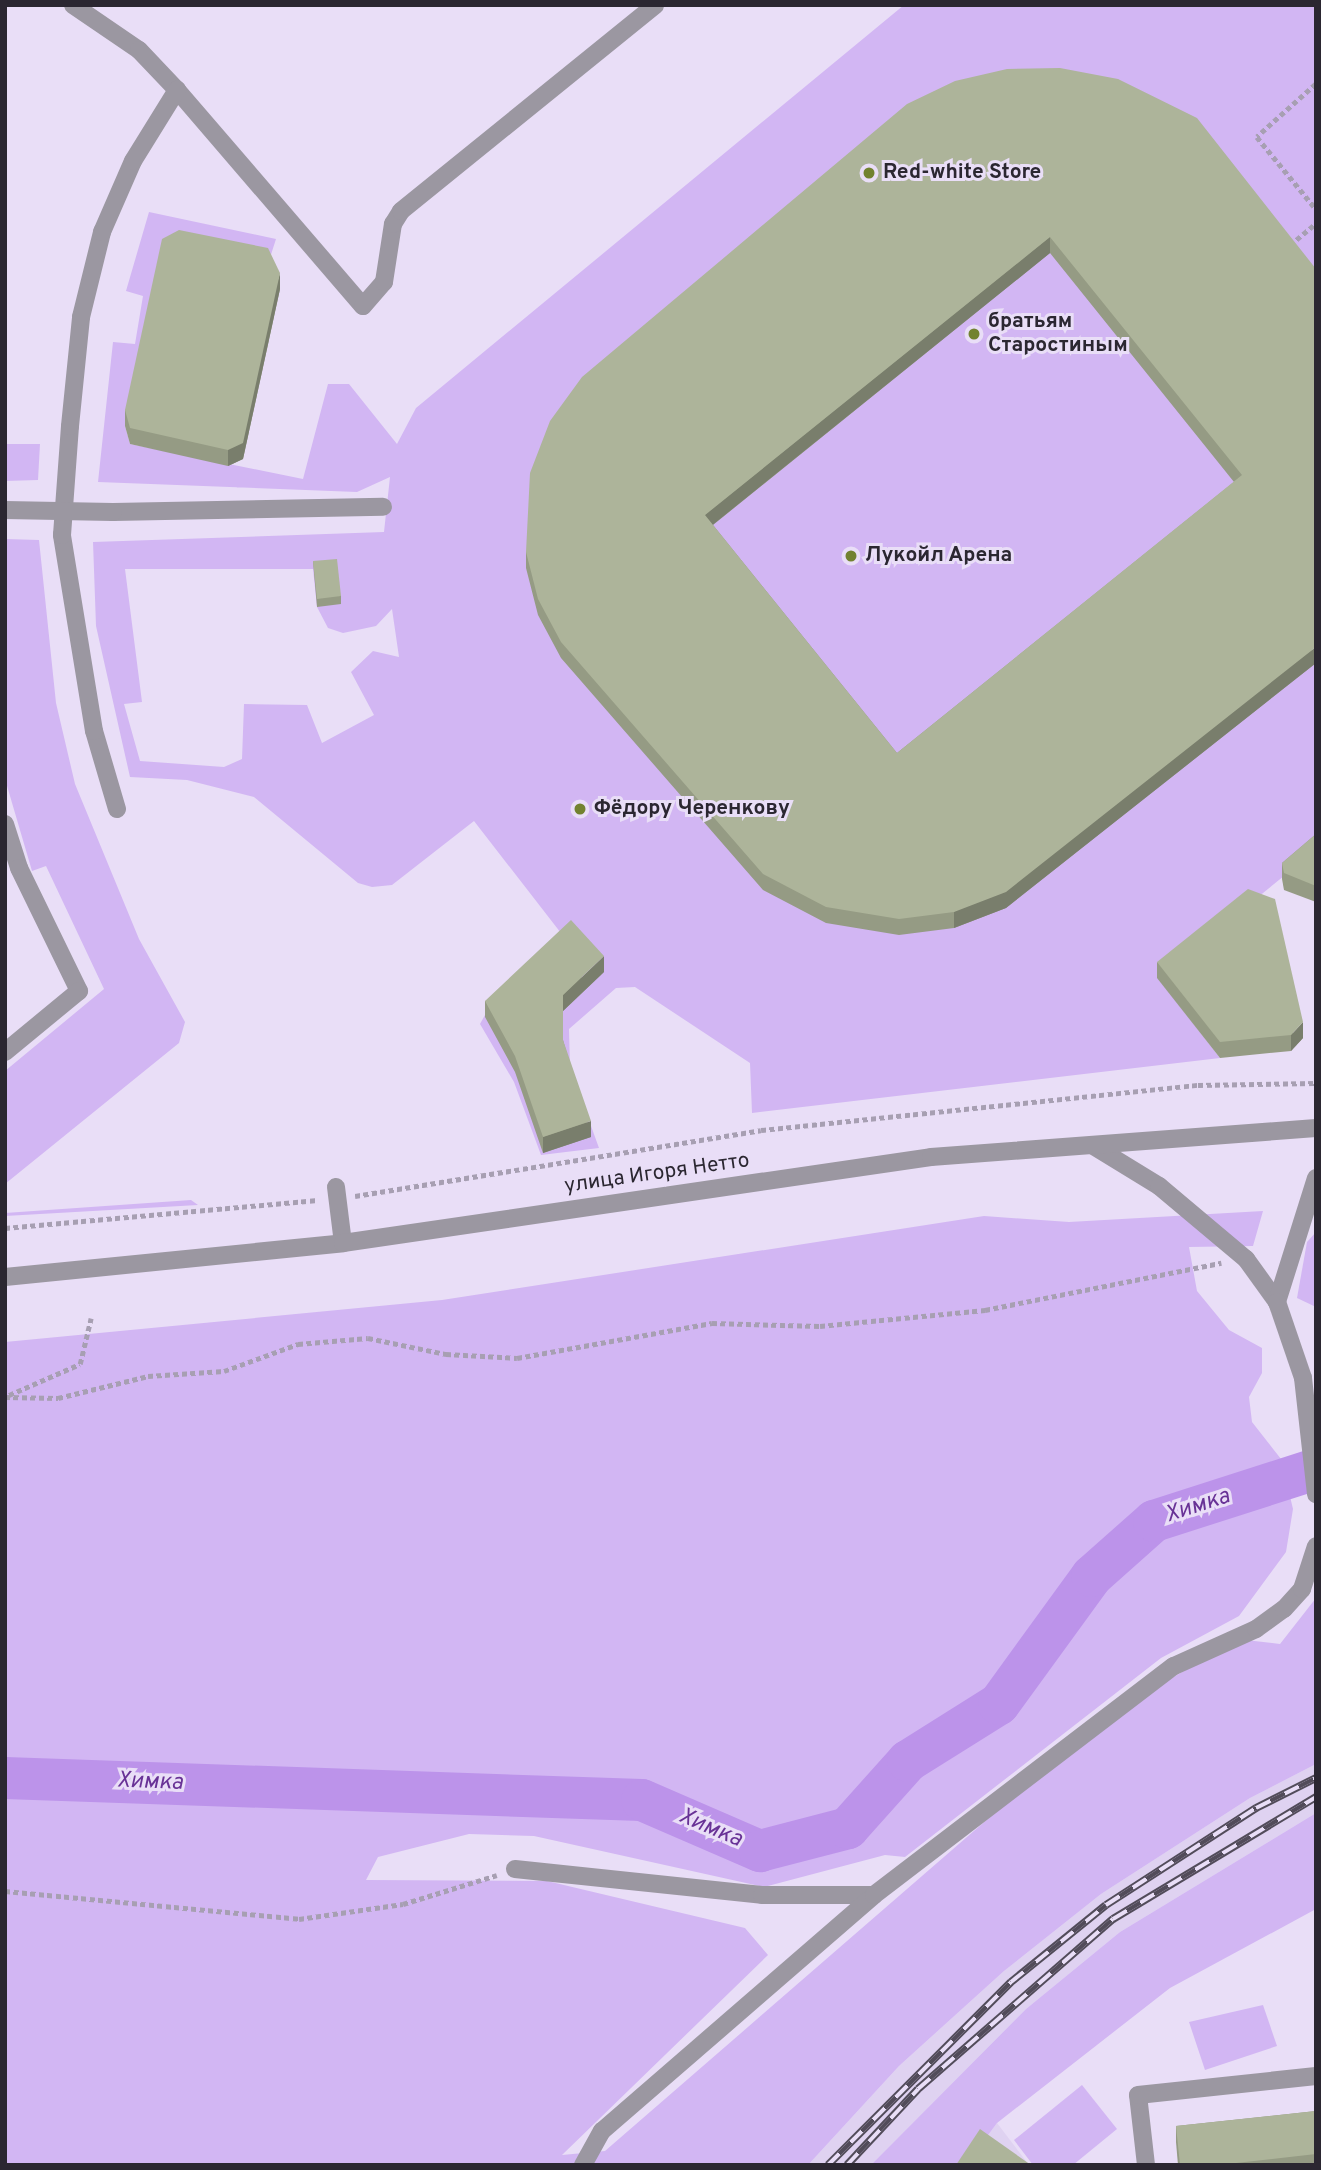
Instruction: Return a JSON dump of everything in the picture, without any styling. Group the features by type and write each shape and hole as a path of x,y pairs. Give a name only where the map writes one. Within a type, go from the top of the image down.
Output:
{"street":[{"path":"73,5 139,50 177,90 363,306 384,282 393,224 401,211 655,5"},
{"path":"117,809 94,732 65,562 70,426 81,317 102,232 133,161 177,90"},
{"path":"5,510 113,512 383,507"},
{"path":"5,824 12,871 79,991 5,1052"},
{"name":"улица Игоря Нетто","path":"5,1277 343,1243 931,1157 1316,1128"},
{"path":"1092,1145 1159,1186 1246,1259 1277,1302 1309,1378 1307,1441 1316,1494"},
{"path":"1277,1302 1316,1178"},
{"path":"337,1193 343,1243"},
{"path":"583,2165 602,2131 874,1895 1174,1666 1256,1629 1284,1609 1302,1590 1316,1546"},
{"path":"514,1869 762,1895 874,1895"},
{"path":"1146,2165 1138,2095 1316,2076"}],"path":[{"path":"1316,84 1257,137 1316,209"},
{"path":"1286,248 1316,223"},
{"path":"5,1228 337,1193 761,1130 1198,1085 1316,1083"},
{"path":"92,1318 80,1364 5,1397 58,1398 148,1376 224,1371 298,1344 368,1338 446,1354 517,1358 712,1323 820,1326 985,1310 1246,1259"},
{"path":"5,1891 299,1919 403,1904 514,1869"}],"shaded area":[{"name":"Лукойл Арена","path":"904,5 1316,5 1316,850 1158,978 1220,1058 752,1113 750,1063 635,987 616,988 569,1029 570,1068 599,1148 541,1155 514,1082 480,1024 495,997 564,937 474,821 392,885 372,887 358,883 254,797 187,780 130,777 96,626 93,542 384,532 390,477 357,492 98,482 113,342 135,344 143,296 126,291 149,212 276,239 268,264 125,426 130,444 303,479 328,384 349,384 397,444 416,408","holes":["125,569 313,569 317,607 328,628 343,633 376,626 392,609 399,657 373,651 351,672 374,715 322,743 307,705 244,704 242,759 224,767 140,761 124,704 142,702"]},
{"path":"5,444 40,444 38,480 5,481"},
{"path":"5,539 39,540 56,703 75,784 139,939 185,1022 179,1043 5,1184 5,1071 104,989 46,866 32,871 5,779"},
{"path":"191,1200 198,1205 5,1216 5,1213"},
{"path":"1263,1211 1253,1246 1189,1247 1197,1291 1229,1330 1262,1348 1262,1373 1249,1397 1252,1422 1281,1459 1293,1509 1286,1552 1239,1616 1161,1658 905,1857 885,1855 764,1887 534,1836 469,1834 378,1857 366,1880 547,1881 745,1928 768,1955 562,2155 605,2151 1102,1720 1237,1639 1280,1644 1316,1598 1316,1764 1250,1798 1101,1894 1004,1971 899,2066 808,2165 5,2165 5,1342 442,1300 984,1216 1069,1222"},
{"path":"1316,1232 1316,1307 1297,1298 1307,1242"},
{"path":"1316,1764 1316,1813 1120,1932 1026,2009 871,2165 808,2165 899,2066 1004,1971 1101,1894 1250,1798"},
{"path":"1316,1813 1316,1909 1170,1988 997,2123 966,2165 871,2165 1026,2009 1120,1932"},
{"path":"1263,2005 1277,2046 1205,2070 1189,2022"},
{"path":"1082,2085 1117,2129 1073,2165 1033,2165 1014,2140"},
{"path":"997,2123 1029,2165 966,2165"}],"building":[{"path":"1060,68 1118,79 1197,118 1316,269 1316,647 1006,892 954,912 899,919 826,907 763,874 561,642 538,599 526,552 530,473 550,421 582,377 907,104 955,81 1007,69","holes":["1050,237 1242,475 897,753 705,515"]},
{"path":"179,230 268,248 280,273 243,443 228,450 130,428 125,410 162,239"},
{"path":"337,559 341,596 317,599 313,561"},
{"path":"1316,834 1316,886 1284,873 1282,863"},
{"path":"1248,889 1275,899 1303,1022 1291,1035 1220,1042 1157,962"},
{"path":"571,920 604,956 563,995 563,1040 591,1121 543,1137 515,1056 485,1001"},
{"path":"1316,2111 1316,2154 1218,2165 1180,2165 1176,2126"},
{"path":"980,2129 1031,2165 956,2165"}],"waterway":[{"name":"Химка","path":"5,1778 642,1800 760,1851 848,1828 908,1761 999,1704 1092,1576 1154,1521 1316,1469"}],"railway":[{"path":"828,2165 1011,1982 1106,1905 1256,1808 1316,1778"},
{"path":"847,2165 918,2089 1113,1919 1316,1797"}],"place":[{"name":"Red-white Store","path":"869,173"},
{"name":"братьям Старостиным","path":"974,334"},
{"name":"Лукойл Арена","path":"851,556"},
{"name":"Фёдору Черенкову","path":"580,809"}]}
